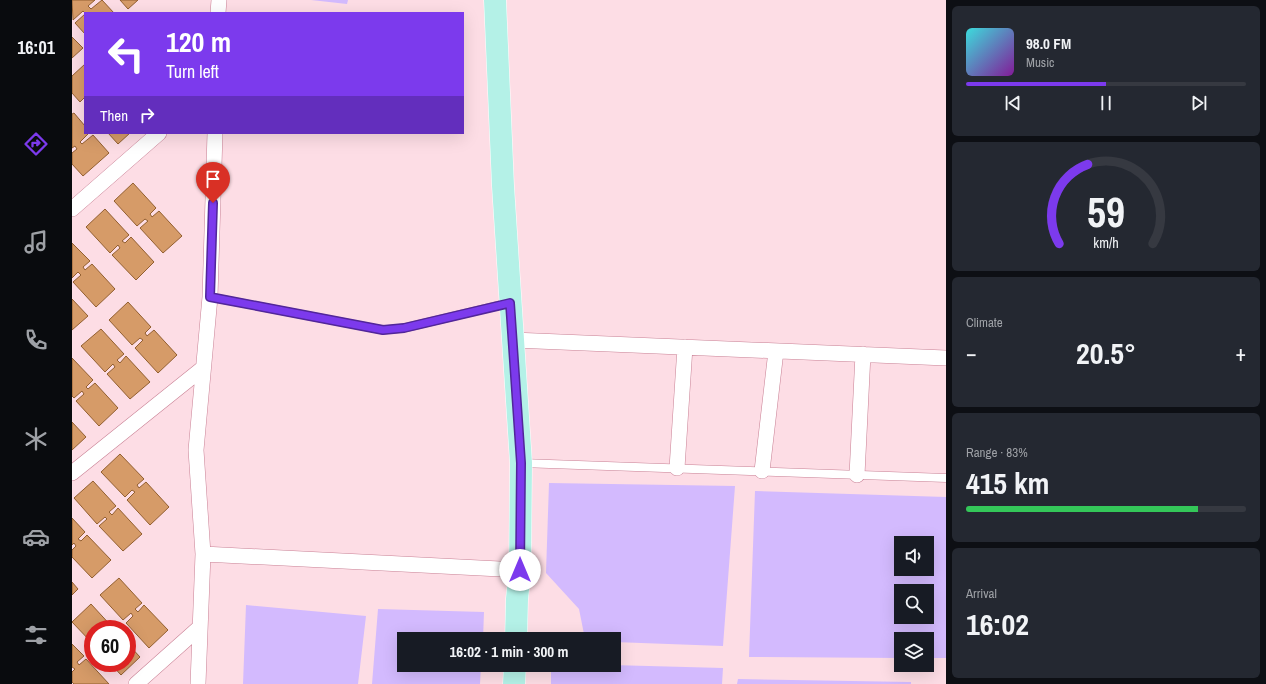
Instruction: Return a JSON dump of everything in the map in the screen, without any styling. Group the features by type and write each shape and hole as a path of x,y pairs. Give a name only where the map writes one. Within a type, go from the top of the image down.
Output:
{"main road":[{"path":"495,0 512,340 521,463 520,570 517,599 516,632"},
{"path":"514,684 515,672"}],"street":[{"path":"218,12 219,0"},
{"path":"72,209 158,134"},
{"path":"198,684 203,554 196,450 203,368 216,298 215,134"},
{"path":"512,340 946,358"},
{"path":"677,468 685,347"},
{"path":"762,471 776,351"},
{"path":"857,475 862,354"},
{"path":"72,474 203,368"},
{"path":"203,554 520,570"},
{"path":"136,684 200,627"}],"lane":[{"path":"216,298 383,330 404,328 510,303"},
{"path":"521,463 946,478"}],"shaded area":[{"path":"311,0 348,0 347,4"},
{"path":"549,483 735,486 723,646 621,642 621,632 584,632 579,609 546,573"},
{"path":"755,491 946,497 946,658 934,658 934,632 894,632 894,658 749,657"},
{"path":"246,605 366,616 358,684 243,684"},
{"path":"378,609 484,612 483,632 397,632 397,672 481,672 480,684 372,684"},
{"path":"621,665 723,668 722,684 551,684 551,672 621,672"},
{"path":"738,679 911,682 911,684 737,684"}],"building":[{"path":"72,0 95,0 88,6 91,9 102,0 113,12 83,11 73,20"},
{"path":"120,0 138,0 128,9"},
{"path":"84,15 84,33 75,23"},
{"path":"72,37 83,48 72,58"},
{"path":"84,65 84,98 80,102 72,93 72,76"},
{"path":"74,113 84,125 84,134 88,134 80,142 82,144 93,135 109,153 83,176 72,164 72,153 77,149 75,146 72,148 72,114"},
{"path":"109,134 129,134 118,144"},
{"path":"133,183 156,208 150,214 152,217 159,211 182,236 163,253 140,228 148,221 145,219 137,226 114,201"},
{"path":"105,209 129,235 122,241 125,243 131,237 154,262 136,280 112,255 120,248 118,245 110,253 86,227"},
{"path":"72,243 90,261 83,267 85,270 92,264 115,289 96,307 73,282 81,275 78,272 72,278"},
{"path":"72,299 88,316 72,330"},
{"path":"128,302 151,327 145,333 147,336 154,330 177,355 158,373 135,348 143,340 140,338 132,345 109,320"},
{"path":"101,329 124,354 117,360 120,363 126,356 150,382 130,399 107,374 115,367 113,364 105,372 81,346"},
{"path":"72,358 93,380 86,387 88,389 95,383 118,408 99,426 76,401 84,394 82,391 74,398 72,396"},
{"path":"72,422 86,437 72,450"},
{"path":"120,454 144,479 137,485 139,488 146,482 169,507 150,525 127,500 135,492 132,490 125,497 101,472"},
{"path":"93,481 116,506 109,512 112,515 118,508 142,534 123,551 99,526 107,519 105,517 97,524 74,498"},
{"path":"72,518 85,532 78,539 81,541 87,535 111,560 92,578 72,557 72,550 76,546 74,543 72,545"},
{"path":"119,578 142,603 135,609 138,612 144,605 168,630 149,648 136,634 136,620 129,620 133,616 131,613 123,620 100,595"},
{"path":"72,582 78,589 72,595"},
{"path":"91,604 106,620 84,620 84,635 72,622"},
{"path":"72,644 84,656 77,662 79,665 84,661 84,672 98,672 109,684 74,684 72,682 72,672 75,669 72,667"},
{"path":"136,653 140,657 136,661"}],"route":[{"path":"213,203 210,297 383,330 404,328 510,303 521,463 520,570"}]}
